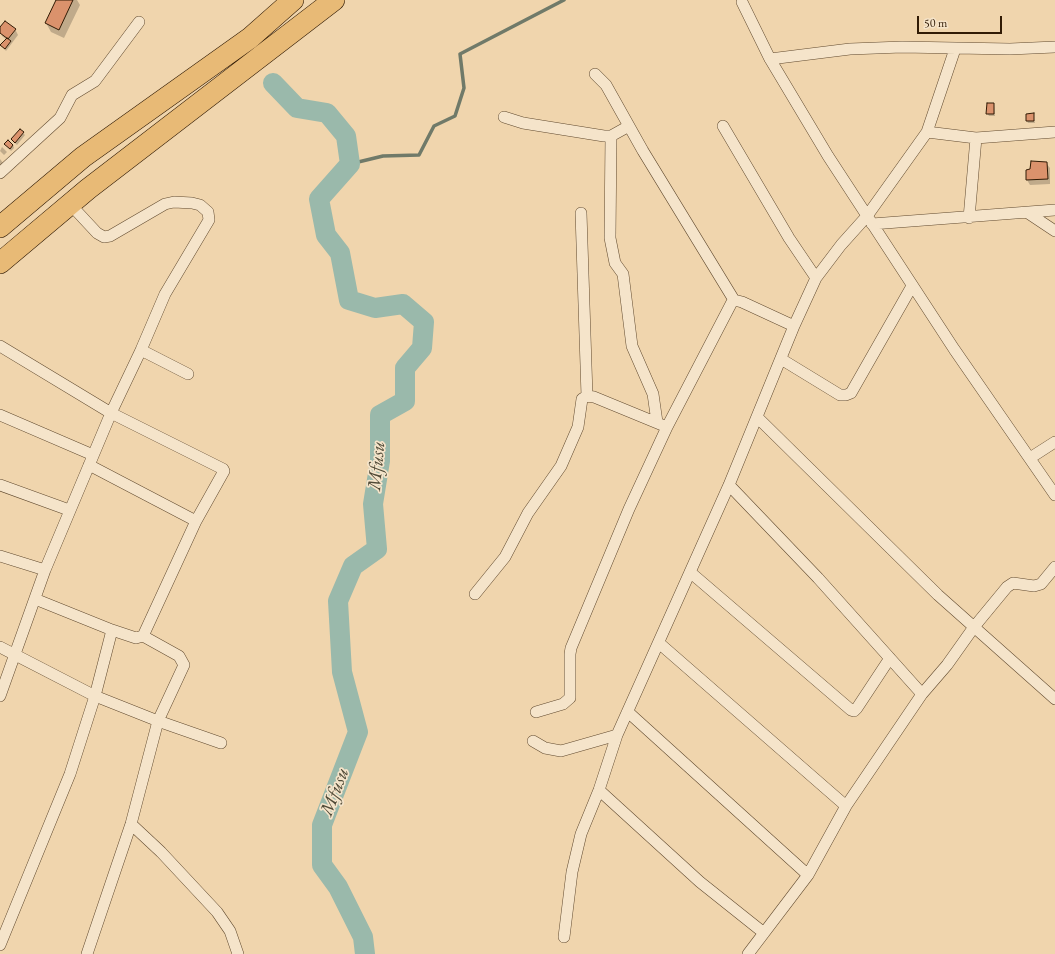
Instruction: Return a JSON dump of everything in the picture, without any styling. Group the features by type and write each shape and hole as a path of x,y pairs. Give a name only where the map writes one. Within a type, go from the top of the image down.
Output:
{"highway":[{"path":"0,227 84,157 250,38 293,0"},
{"path":"0,263 70,204 334,0"}],"street":[{"path":"742,2 770,59 870,220 912,286 1055,495"},
{"path":"0,173 60,118 72,96 95,81 139,22"},
{"path":"770,59 850,49 902,47 955,49 1055,47"},
{"path":"564,937 572,872 581,834 599,790 617,735 728,486 794,326 816,278 841,245 870,220 927,132 955,49"},
{"path":"595,74 606,85 629,126 734,300 742,302 794,326"},
{"path":"504,118 523,124 604,136 611,136 629,126"},
{"path":"723,126 789,238 816,278"},
{"path":"927,132 976,138 1055,132"},
{"path":"611,136 610,238 615,263 623,274 632,346 653,394 662,425"},
{"path":"969,218 976,138"},
{"path":"0,696 45,570 111,412 141,350 165,294 209,220 208,212 200,206 192,203 174,202 165,204 110,236 104,237 97,233 70,204"},
{"path":"870,220 969,218 1055,210"},
{"path":"580,213 587,396"},
{"path":"1028,213 1055,231"},
{"path":"781,359 840,395 851,393 912,286"},
{"path":"536,712 563,704 570,698 570,654 572,648 662,425 734,300"},
{"path":"0,346 111,412 223,469 224,473 196,521 143,636"},
{"path":"141,350 188,374"},
{"path":"475,594 505,557 528,513 561,466 578,427 582,399 587,396 594,396 662,425"},
{"path":"0,415 91,460 196,521"},
{"path":"757,417 938,595 1055,699"},
{"path":"1030,458 1055,442"},
{"path":"0,485 69,510"},
{"path":"728,486 818,578 922,694"},
{"path":"0,556 45,570"},
{"path":"748,954 808,876 846,806 922,694 947,665 974,627 1007,587 1013,584 1034,586 1041,584 1055,567"},
{"path":"690,572 851,710 854,711 857,708 890,658"},
{"path":"35,599 112,630 136,638 143,636 179,656 184,665 158,721 131,824 87,954"},
{"path":"0,945 70,774 95,696 112,630"},
{"path":"659,643 846,806"},
{"path":"0,647 95,696 158,721 221,743"},
{"path":"628,712 808,876"},
{"path":"533,741 545,748 561,751 617,735"},
{"path":"599,790 700,882 764,933"},
{"path":"131,824 161,852 212,906 230,931 238,954"}],"building":[{"path":"56,0 73,0 59,30 45,23"},
{"path":"5,21 16,29 8,39 0,33 0,27"},
{"path":"7,38 11,41 5,49 0,45"},
{"path":"987,103 994,103 994,114 986,114"},
{"path":"1034,113 1034,121 1026,121 1026,114"},
{"path":"20,129 24,132 15,143 11,139"},
{"path":"8,140 13,145 10,149 4,144"},
{"path":"1031,161 1047,162 1048,179 1026,180 1026,170 1030,169"}],"waterway":[{"path":"350,164 383,156 419,155 434,126 455,116 464,88 460,54 564,0"},
{"name":"Mfusu","path":"273,83 297,108 327,113 346,136 350,164 319,199 326,235 340,253 349,300 375,308 403,304 424,322 422,348 405,368 405,401 380,415 380,461 373,504 377,549 353,566 338,601 342,672 358,732 322,825 322,865 338,887 363,937 365,954"}]}
